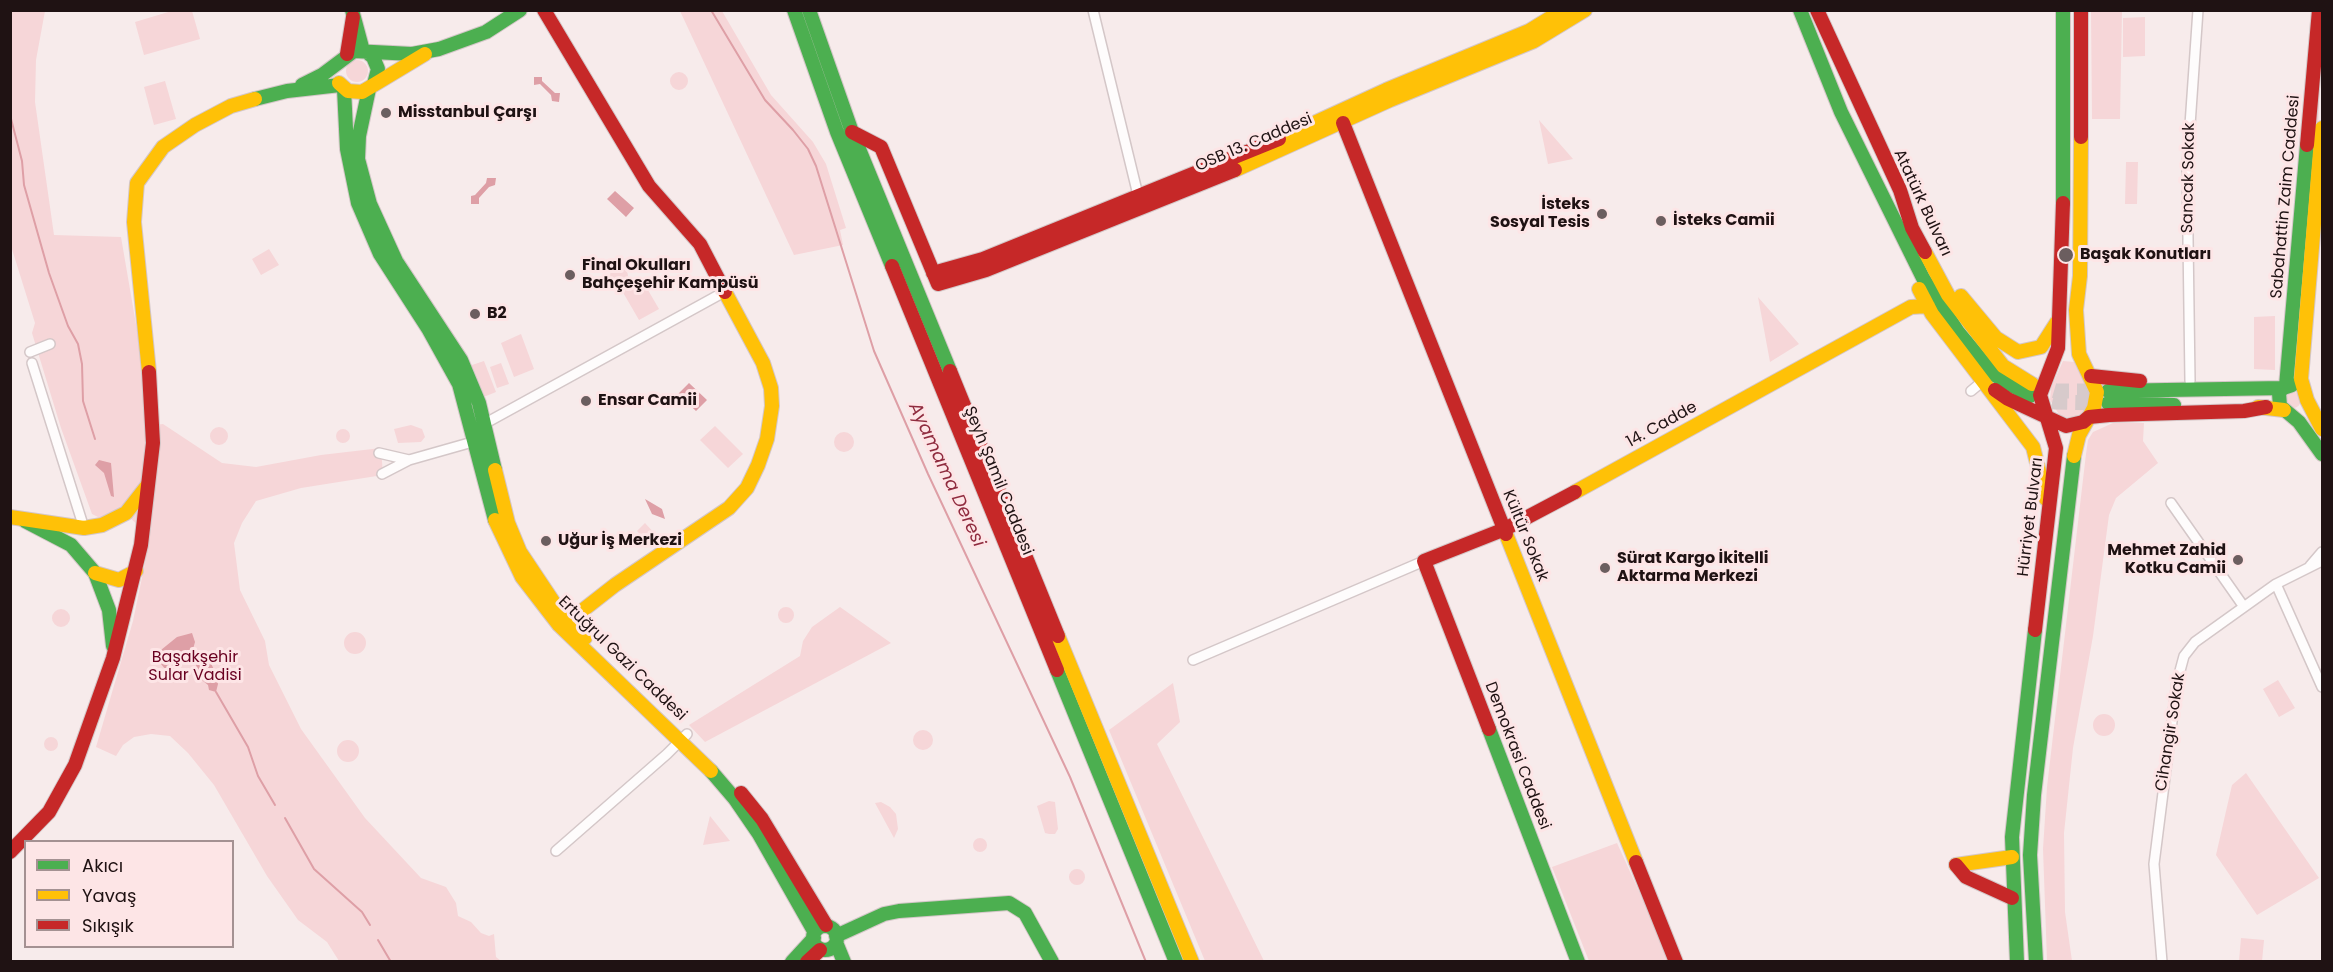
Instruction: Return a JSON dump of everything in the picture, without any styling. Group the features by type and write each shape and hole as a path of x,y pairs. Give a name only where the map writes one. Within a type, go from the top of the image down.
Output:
{"main road":[{"path":"10,852 49,812 75,765 113,658 141,545 150,480 152,405 134,222 137,183 152,159 164,147 195,125 231,106 287,90 322,75 344,57 365,52 412,54 432,50 486,32 520,10"},
{"path":"544,10 649,186 700,244 763,363 771,388 772,406 767,440 747,488 729,508 615,585 569,621"},
{"name":"Şeyh Şamil Caddesi","path":"794,10 837,132 1176,962"},
{"name":"Şeyh Şamil Caddesi","path":"809,10 852,132 1192,962"},
{"path":"1510,46 1563,10"},
{"path":"1497,51 1534,42 1585,10"},
{"path":"1800,10 1841,112 1908,251 1921,293 1928,306 2033,447 2044,481 2048,510"},
{"name":"Atatürk Bulvarı","path":"1817,10 1900,190 1912,228 1948,295 1991,353 2031,390 2011,387 1993,374 1974,353 1935,298 1908,251"},
{"name":"Hürriyet Bulvarı","path":"2017,962 2012,857 2016,782 2056,448 2040,395 2057,356 2063,208 2063,10"},
{"path":"2036,962 2030,855 2034,795 2075,449 2097,392 2079,354 2076,310 2080,276 2081,10"},
{"name":"Sabahattin Zaim Caddesi","path":"2285,387 2319,10"},
{"path":"353,14 359,27 365,52 374,57 378,69 372,86"},
{"path":"342,87 336,74 344,57 353,14"},
{"path":"287,90 342,87 355,93 372,86 432,50"},
{"name":"OSB 13. Caddesi","path":"852,132 881,147 938,284 986,270 1386,90 1497,51"},
{"name":"OSB 13. Caddesi","path":"1138,202 1343,123 1497,51"},
{"name":"Ertuğrul Gazi Caddesi","path":"372,86 358,136 358,159 370,204 396,261 461,360 479,403 508,523 520,552 540,585 569,621 684,737 735,799 825,942 844,962"},
{"name":"Ertuğrul Gazi Caddesi","path":"342,87 350,173 365,222 383,260 449,363 459,384 476,441 491,512 522,577 559,625 684,737"},
{"name":"Kültür Sokak","path":"1343,123 1676,962"},
{"name":"Sabahattin Zaim Caddesi","path":"2305,395 2302,371 2320,187 2322,128"},
{"path":"1912,228 1966,302 2002,344 2018,352 2036,350 2045,344 2059,317"},
{"path":"1911,307 1921,293"},
{"path":"1911,307 1928,306"},
{"name":"14. Cadde","path":"1424,561 1505,530 1911,307"},
{"path":"2091,376 2120,380 2226,382 2256,390"},
{"path":"1983,381 2008,399 2066,426 2083,422 2089,417 2244,411 2266,407"},
{"path":"2305,395 2302,409 2286,411 2266,407 2108,397 2256,390 2295,385 2305,395 2322,429"},
{"path":"2285,387 2278,400 2286,411 2299,422 2322,454"},
{"path":"10,517 84,528 116,520 131,508 150,480"},
{"path":"116,520 134,526 141,545"},
{"path":"25,521 63,539 84,557 95,573 109,610 113,658"},
{"path":"84,528 81,545 84,557"},
{"name":"Demokrasi Caddesi","path":"1424,561 1578,962"},
{"path":"95,573 113,580 124,579 136,571"},
{"path":"2012,857 1956,865 1966,877 2013,898"},
{"path":"792,962 825,942 884,914 1009,903 1025,913 1052,962"},
{"path":"807,962 825,942"}],"street":[{"path":"1093,10 1138,202"},
{"name":"Sancak Sokak","path":"2190,381 2187,168 2198,10"},
{"path":"382,474 409,460 476,441 484,424 726,291"},
{"path":"30,352 50,344"},
{"path":"32,363 84,528"},
{"path":"1971,391 1983,381"},
{"path":"379,453 409,460"},
{"path":"2171,503 2244,607"},
{"name":"Cihangir Sokak","path":"2309,568 2322,552"},
{"path":"1193,660 1424,561"},
{"name":"Cihangir Sokak","path":"2162,962 2154,864 2176,682 2189,648 2276,584 2322,561"},
{"path":"2276,584 2322,687"},
{"path":"556,851 684,737"}],"green space":[{"path":"175,10 192,11 200,39 144,55 135,22"},
{"name":"Başakşehir Sular Vadisi","path":"10,11 45,11 36,60 35,102 54,235 121,237 138,336 146,426 163,424 222,463 256,467 321,455 381,448 383,475 301,488 256,501 242,523 234,543 240,590 265,641 269,665 301,729 365,818 421,878 446,887 456,903 458,916 471,922 481,933 489,936 494,934 496,957 501,961 339,961 327,942 298,920 267,876 214,785 188,753 170,736 151,734 134,737 123,745 116,756 96,747 133,621 145,563 148,534 130,518 119,514 100,518 92,514 61,428 32,333 35,323 11,246"},
{"path":"680,11 722,11 771,95 813,142 826,164 846,228 840,230 843,245 794,255"},
{"path":"2091,11 2122,11 2120,119 2092,119"},
{"path":"2145,17 2145,56 2123,57 2123,18"},
{"path":"2322,31 2318,133 2312,153"},
{"path":"357,60 367,67 368,71 361,81 357,82 347,75 346,71 353,61"},
{"path":"675,72 683,72 688,77 686,88 675,90 670,85 670,77"},
{"path":"165,81 176,119 154,125 144,87"},
{"path":"1539,120 1573,159 1548,164"},
{"path":"2126,162 2138,162 2137,204 2125,204"},
{"path":"269,249 279,265 261,275 252,259"},
{"path":"615,267 623,267 628,272 626,283 615,285 610,280 610,272"},
{"path":"641,278 659,309 639,320 621,289"},
{"path":"1758,297 1799,344 1770,362"},
{"path":"2275,316 2275,370 2254,369 2254,317"},
{"path":"521,334 534,369 514,377 501,343"},
{"path":"484,361 496,392 481,398 469,366"},
{"path":"2063,361 2074,362 2089,392 2090,399 2085,411 2073,418 2060,416 2050,400 2051,388"},
{"path":"501,363 509,384 497,388 490,367"},
{"path":"2290,392 2296,392 2301,400 2299,406 2290,408 2285,403 2285,397"},
{"path":"2113,423 2144,423 2143,441 2158,463 2116,498 2109,515 2093,636 2073,748 2064,833 2065,912 2072,961 2047,961 2043,849 2047,787 2086,454 2088,440 2093,432"},
{"path":"411,425 422,429 425,437 421,442 398,443 394,429"},
{"path":"715,426 743,454 728,468 700,440"},
{"path":"219,427 227,432 228,436 223,444 219,445 211,440 210,436 215,428"},
{"path":"340,429 346,429 350,436 346,443 340,443 336,439 336,433"},
{"path":"844,432 851,435 854,442 851,449 844,452 837,449 834,442 837,435"},
{"path":"645,523 656,535 648,543 637,531"},
{"path":"786,607 792,609 794,615 792,621 786,623 780,621 778,615 780,609"},
{"path":"840,607 891,643 705,742 689,725 800,656 803,641 812,627"},
{"path":"57,609 65,609 70,614 68,625 57,627 52,622 52,614"},
{"path":"355,632 363,635 366,643 363,651 355,654 347,651 344,643 347,635"},
{"path":"2278,680 2295,708 2279,717 2263,689"},
{"path":"1173,683 1180,722 1157,744 1264,961 1205,961 1109,730"},
{"path":"2104,714 2112,717 2115,725 2112,733 2104,736 2096,733 2093,725 2096,717"},
{"path":"923,730 930,733 933,740 930,747 923,750 916,747 913,740 916,733"},
{"path":"48,737 54,737 58,744 54,751 48,751 44,747 44,741"},
{"path":"348,740 356,743 359,751 356,759 348,762 340,759 337,751 340,743"},
{"path":"2246,773 2319,878 2257,915 2216,855 2232,785"},
{"path":"1049,801 1055,802 1058,829 1055,834 1045,833 1037,806"},
{"path":"881,802 896,814 898,829 894,838 875,803"},
{"path":"710,816 730,841 703,845"},
{"path":"977,838 983,838 987,845 983,852 977,852 973,848 973,842"},
{"path":"1617,843 1669,961 1589,961 1552,867"},
{"path":"1074,869 1080,869 1085,877 1083,883 1074,885 1069,880 1069,874"},
{"path":"2241,938 2264,940 2262,961 2239,961"}],"shaded area":[{"path":"534,77 542,77 542,81 555,93 560,93 559,102 552,101 551,95 540,84 534,85"},
{"path":"487,178 496,178 495,185 489,187 479,198 479,204 471,204 471,196 475,195 486,183"},
{"path":"615,191 634,208 626,217 607,199"},
{"path":"689,383 707,400 696,411 678,394"},
{"path":"99,460 111,463 114,497 111,496 104,473 95,465"},
{"path":"645,499 662,509 665,519 652,514"},
{"path":"192,633 195,642 193,649 184,657 179,668 166,670 161,664 161,650 177,637"},
{"path":"204,660 210,661 215,672 218,684 216,692 209,690 208,685 197,676 196,664"}],"waterway":[{"name":"Ayamama Deresi","path":"711,10 765,100 808,149 816,166 874,351 928,474 1070,777 1146,962"},
{"path":"10,115 22,161 24,185 49,273 68,326 78,344 82,364 83,401 95,439"},
{"path":"216,692 248,747 258,776 275,805"},
{"path":"285,818 314,869 362,912 370,925"},
{"path":"378,940 391,962"}],"tunnel":[{"path":"2032,384 2056,391 2108,391"},
{"path":"2030,396 2055,402 2107,403"}],"traffic: fast":[{"path":"352,10 363,51"},
{"path":"302,85 322,75 354,51 412,54 439,49 486,32 520,10"},
{"path":"794,10 837,132 892,266"},
{"path":"809,10 852,132 950,371"},
{"path":"1800,10 1841,112 1923,278 1958,332 1993,374 2030,396"},
{"path":"2063,10 2063,203"},
{"path":"368,53 373,57 378,69 374,84"},
{"path":"255,99 287,91 340,85"},
{"path":"344,89 347,149 358,203 380,254 429,330 459,384 495,520"},
{"path":"369,89 359,136 358,159 370,204 396,261 461,360 479,403 495,470"},
{"path":"2286,386 2307,145"},
{"path":"2292,385 2283,388 2279,393 2280,406 2299,422 2322,454"},
{"path":"2108,391 2283,388"},
{"path":"2108,403 2174,405"},
{"path":"2036,962 2030,855 2034,795 2074,456"},
{"path":"25,521 71,545 95,573 109,610 113,646"},
{"path":"2017,962 2012,837 2035,630"},
{"path":"1057,670 1176,962"},
{"path":"1489,729 1578,962"},
{"path":"711,771 735,799 759,834 814,931"},
{"path":"836,936 884,914 899,911 1009,903 1025,913 1052,962"},
{"path":"825,926 834,929 837,938 834,947 825,950 816,947 813,938 816,929 825,926"},
{"path":"792,962 814,938"},
{"path":"837,945 844,962"}],"traffic: slow":[{"path":"1279,139 1386,90 1529,31 1563,10"},
{"path":"1235,170 1390,100 1534,41 1585,10"},
{"path":"339,83 348,91 362,92 425,54"},
{"path":"149,372 134,222 137,183 163,147 195,125 231,106 255,99"},
{"path":"2322,128 2301,379 2307,400 2322,429"},
{"path":"2074,456 2079,435 2094,408 2097,392 2079,354 2076,310 2080,276 2081,137"},
{"path":"1925,252 1948,295 2003,366 2032,384"},
{"path":"1919,289 1932,314 2033,447 2046,499"},
{"path":"569,621 615,585 729,508 747,488 758,465 767,439 772,406 771,388 763,363 725,292"},
{"path":"1961,296 1996,338 2018,352 2041,347 2057,322"},
{"path":"1575,492 1911,307 1928,306"},
{"path":"2258,407 2284,410"},
{"path":"495,470 508,523 520,552 558,609 585,638"},
{"path":"10,517 84,528 102,525 126,513 147,486"},
{"path":"495,520 522,577 559,625 711,771"},
{"path":"1506,534 1636,862"},
{"path":"95,573 119,580 136,571"},
{"path":"1058,636 1192,962"},
{"path":"1956,865 2012,857"}],"traffic: jam":[{"path":"544,10 649,186 700,244 725,292"},
{"path":"1817,10 1900,190 1912,228 1925,252"},
{"path":"2081,10 2081,137"},
{"path":"2307,145 2319,10"},
{"path":"347,54 353,17"},
{"path":"1343,123 1506,534"},
{"path":"852,132 881,147 938,284 986,270 1235,170"},
{"path":"933,273 983,259 1279,139"},
{"path":"2035,630 2056,448 2040,395 2058,348 2063,203"},
{"path":"892,266 1057,670"},
{"path":"950,371 1058,636"},
{"path":"10,852 49,812 75,765 113,658 141,545 153,443 149,372"},
{"path":"2091,376 2140,381"},
{"path":"1995,390 2008,399 2066,426 2083,422 2089,417 2109,415 2244,411 2266,407"},
{"path":"1489,729 1424,561 1505,529 1575,492"},
{"path":"741,793 762,819 826,925"},
{"path":"1636,862 1676,962"},
{"path":"1956,865 1966,877 2012,898"},
{"path":"807,962 820,950"}],"place":[{"name":"Misstanbul Çarşı","path":"386,113"},
{"name":"İsteks Sosyal Tesis","path":"1602,214"},
{"name":"İsteks Camii","path":"1661,221"},
{"name":"Başak Konutları","path":"2066,255"},
{"name":"Final Okulları Bahçeşehir Kampüsü","path":"570,275"},
{"name":"B2","path":"475,314"},
{"name":"Ensar Camii","path":"586,401"},
{"name":"Uğur İş Merkezi","path":"546,541"},
{"name":"Mehmet Zahid Kotku Camii","path":"2238,560"},
{"name":"Sürat Kargo İkitelli Aktarma Merkezi","path":"1605,568"}]}
